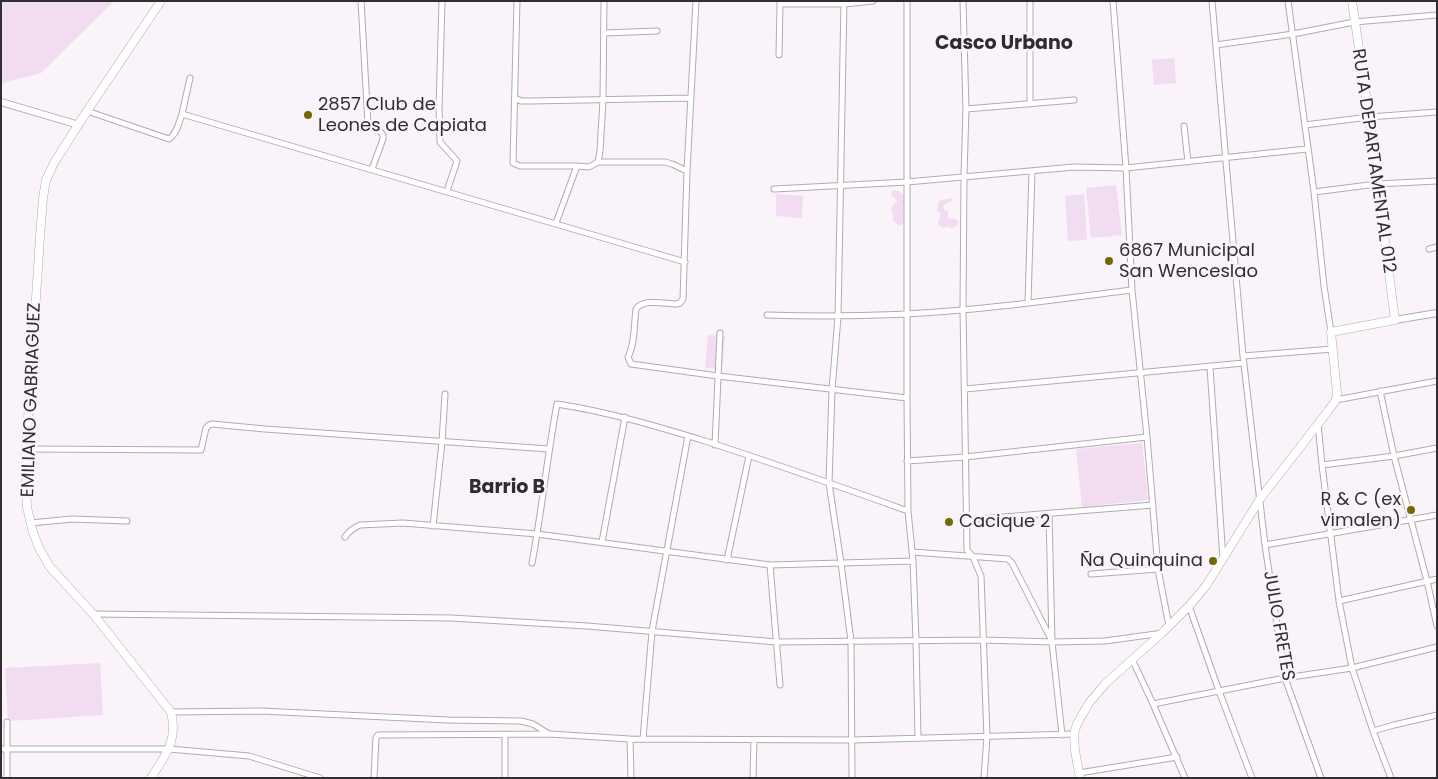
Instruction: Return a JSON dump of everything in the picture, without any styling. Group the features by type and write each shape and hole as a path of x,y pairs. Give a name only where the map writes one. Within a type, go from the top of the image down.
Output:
{"main road":[{"name":"EMILIANO GABRIAGUEZ","path":"161,1 78,125 54,163 46,180 43,198 26,449 27,507 39,548 50,567 93,614 171,712"},
{"name":"RUTA DEPARTAMENTAL 012","path":"1352,1 1395,320"},
{"path":"1080,775 1074,734 1077,724 1089,703 1106,683 1189,606 1206,586 1260,499 1336,400 1331,332 1395,320"},
{"path":"151,778 169,749 174,725 171,712"}],"street":[{"path":"361,1 368,124 380,130 384,135 372,169"},
{"path":"442,1 440,142 457,160 447,191"},
{"path":"517,1 513,162 520,166 589,167 598,162 665,162 687,171"},
{"path":"598,162 603,100 604,1"},
{"path":"696,1 687,171 683,299 680,303 676,304 644,303 638,305 628,357 633,365 906,398"},
{"path":"778,54 780,3 873,1"},
{"path":"908,1 906,398 908,511 916,641 918,737"},
{"path":"964,1 966,109 963,310 966,550 973,557 981,576 987,737 984,778"},
{"path":"1030,1 1030,104"},
{"path":"1113,1 1126,168 1132,290 1158,569 1169,626"},
{"name":"JULIO FRETES","path":"1212,1 1243,356 1265,546 1285,678 1321,778"},
{"path":"1288,1 1331,332"},
{"path":"844,3 838,317 832,390 829,483 842,563 851,641 852,778"},
{"path":"1216,46 1354,22 1437,14"},
{"path":"604,33 658,31"},
{"path":"87,111 170,139 175,133 182,114 190,78"},
{"path":"515,98 521,101 691,98"},
{"path":"966,109 1074,100"},
{"path":"1,102 78,125"},
{"path":"1305,125 1369,117 1437,112"},
{"path":"182,114 685,262"},
{"path":"1184,126 1188,162"},
{"path":"774,189 907,182 1074,167 1126,168 1308,149"},
{"path":"556,223 577,166"},
{"path":"1028,302 1032,171"},
{"path":"1314,192 1377,184 1437,181"},
{"path":"1430,249 1437,247"},
{"path":"767,315 838,317 907,314 963,310 1132,290"},
{"path":"1395,320 1437,313"},
{"path":"715,445 720,333"},
{"path":"1243,356 1333,349"},
{"path":"965,390 1244,363"},
{"path":"1210,366 1223,560"},
{"path":"1336,400 1380,390 1437,381"},
{"path":"1380,390 1394,456 1437,626"},
{"path":"433,526 445,394"},
{"path":"532,563 557,404 592,409 625,417 688,436 908,511"},
{"path":"602,542 625,417"},
{"path":"26,449 201,450 206,428 212,424 549,449"},
{"path":"1318,424 1339,601 1352,668 1391,778"},
{"path":"643,739 652,631 688,436"},
{"path":"907,461 966,457 1147,437"},
{"path":"1322,465 1394,456 1437,448"},
{"path":"727,560 749,456"},
{"path":"966,520 1153,505"},
{"path":"1049,514 1052,642 1062,735"},
{"path":"1265,546 1437,515"},
{"path":"31,522 72,519 127,521"},
{"path":"345,538 355,528 368,524 403,523 537,534 770,565 912,561"},
{"path":"912,552 1008,560 1012,564 1052,642"},
{"path":"770,565 780,685"},
{"path":"1091,574 1158,569"},
{"path":"1339,601 1437,579"},
{"path":"1189,606 1252,778"},
{"path":"93,614 451,618 652,631 776,642 1105,641 1163,632"},
{"path":"1153,704 1285,678 1352,668 1437,647"},
{"path":"1132,659 1185,778"},
{"path":"171,712 290,712 448,720 521,721 533,724 550,734"},
{"path":"1373,731 1437,715"},
{"path":"7,722 4,749 8,778"},
{"path":"374,778 376,738 378,735 550,734 630,739 852,740 1074,734"},
{"path":"505,735 505,778"},
{"path":"630,739 631,778"},
{"path":"753,778 754,740"},
{"path":"4,749 169,749 249,756 320,778"},
{"path":"1080,775 1177,757"}],"shaded area":[{"path":"1,1 114,1 41,73 2,83"},
{"path":"1174,58 1176,83 1154,85 1152,60"},
{"path":"1116,185 1122,235 1091,238 1086,188"},
{"path":"894,190 900,192 905,197 903,210 906,221 901,225 898,225 893,220 893,216 895,216 892,214 891,208 897,201 891,195 891,192"},
{"path":"776,194 803,196 802,218 776,216"},
{"path":"1084,194 1087,240 1068,241 1065,196"},
{"path":"950,198 954,200 945,204 943,208 948,211 948,218 959,222 954,227 943,228 938,222 941,214 937,211 939,201"},
{"path":"708,335 725,336 722,369 705,368"},
{"path":"1142,443 1148,500 1082,507 1076,449"},
{"path":"100,663 103,715 8,721 5,668"}],"place":[{"name":"2857 Club de Leones de Capiata","path":"308,115"},
{"name":"6867 Municipal San Wenceslao","path":"1109,261"},
{"name":"R & C (ex vimalen)","path":"1411,510"},
{"name":"Cacique 2","path":"949,522"},
{"name":"Ña Quinquina","path":"1213,561"}],"district":[{"name":"Casco Urbano","path":"1004,44"},
{"name":"Barrio B","path":"507,488"}]}
